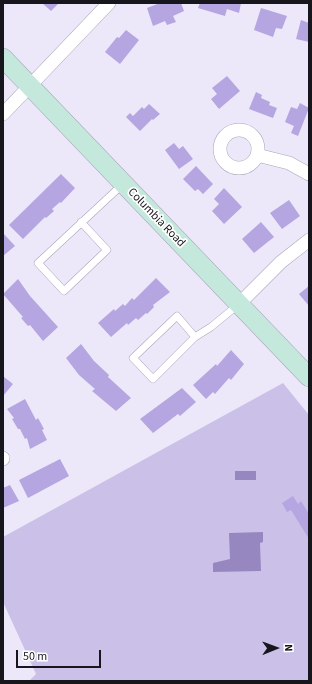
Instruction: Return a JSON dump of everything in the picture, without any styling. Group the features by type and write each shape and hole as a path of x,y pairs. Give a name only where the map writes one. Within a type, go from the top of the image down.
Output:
{"street":[{"path":"3,114 109,3"},
{"name":"Columbia Road","path":"3,58 309,377"},
{"path":"257,155 288,164 309,174"},
{"path":"239,304 281,262 309,240"}],"lane":[{"path":"82,222 107,250 64,291 38,263 82,222 123,184"},
{"path":"195,337 177,316 133,358 153,379 195,337 211,327 239,304"}],"shaded area":[{"path":"283,383 309,415 309,681 29,681 36,674 3,602 3,537"},
{"path":"235,471 256,471 256,480 235,480"},
{"path":"263,532 263,542 260,543 261,571 213,572 213,563 230,559 229,533"}],"building":[{"path":"42,3 59,3 51,11"},
{"path":"160,3 181,3 184,11 173,16 176,22 167,25 165,21 153,26 147,8"},
{"path":"200,3 241,3 239,13 227,9 225,16 198,8"},
{"path":"261,8 287,16 282,29 276,28 273,37 254,30"},
{"path":"301,20 309,23 309,42 296,39"},
{"path":"126,30 139,40 120,64 105,52 117,37 119,38"},
{"path":"227,76 240,91 219,109 211,99 217,94 212,88"},
{"path":"256,92 262,95 261,98 270,102 269,105 277,108 273,118 249,109"},
{"path":"300,103 309,108 298,136 291,133 294,126 285,122 291,107 297,109"},
{"path":"149,104 160,114 153,120 152,119 140,131 126,117 130,113 133,116 142,107 144,109"},
{"path":"174,143 179,149 183,146 193,159 179,169 165,150"},
{"path":"196,166 213,184 203,194 198,189 195,191 183,179"},
{"path":"61,174 75,188 61,203 60,202 52,209 54,211 46,218 45,217 23,239 9,225"},
{"path":"224,188 242,207 224,224 212,211 219,204 214,199"},
{"path":"289,200 300,216 282,229 270,213"},
{"path":"261,222 274,237 254,253 242,239"},
{"path":"3,233 15,246 3,256"},
{"path":"156,278 170,292 153,305 154,307 147,314 146,313 138,320 136,318 128,325 127,323 111,337 98,323 114,309 115,311 123,304 125,306 132,298 134,300"},
{"path":"18,279 30,296 58,327 43,341 30,325 28,326 21,318 23,317 3,294"},
{"path":"309,286 309,306 299,294"},
{"path":"81,344 94,361 109,375 108,377 131,398 116,411 92,391 95,389 79,375 66,358"},
{"path":"231,350 244,364 231,380 229,378 215,394 213,392 206,399 193,385 216,364 217,366"},
{"path":"4,377 13,384 3,396 3,378"},
{"path":"182,388 196,402 180,416 178,414 153,433 140,419"},
{"path":"25,399 36,420 38,418 44,429 42,430 47,440 30,449 27,438 25,439 20,429 18,429 12,419 14,418 7,409"},
{"path":"60,459 69,476 28,498 19,480"},
{"path":"10,485 19,501 3,508 3,488"},
{"path":"293,496 298,504 301,501 309,514 309,539 291,510 287,512 282,503"}]}
